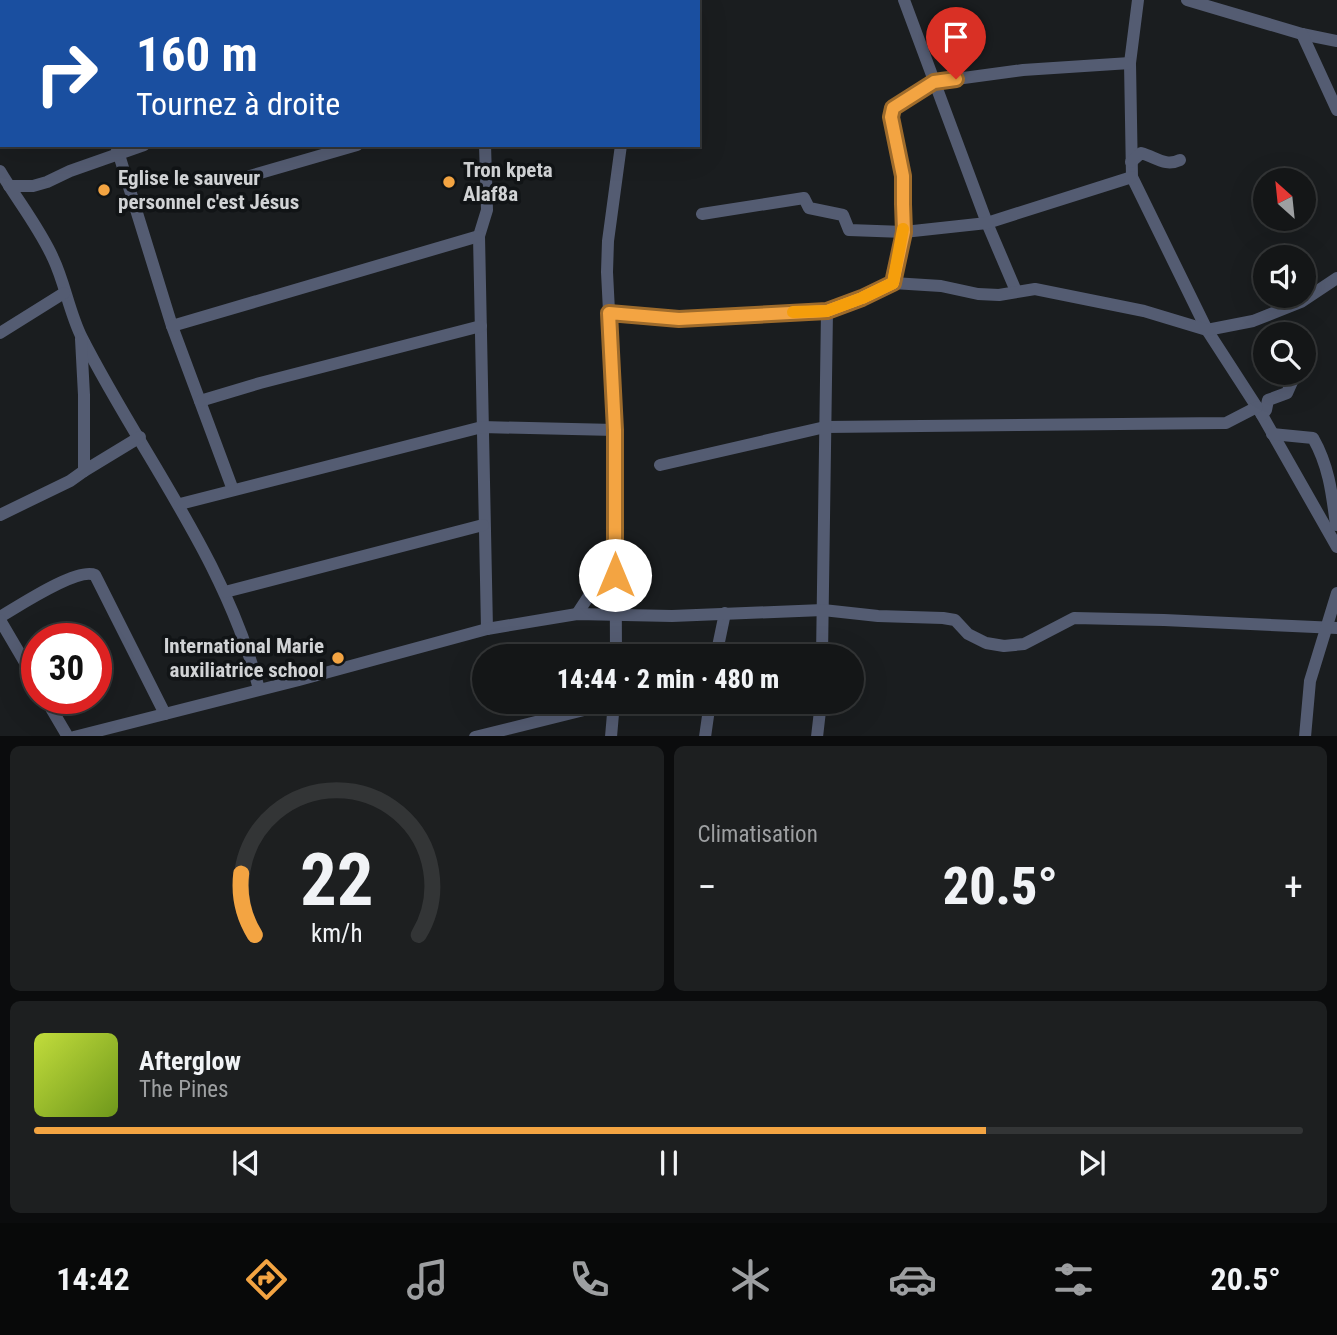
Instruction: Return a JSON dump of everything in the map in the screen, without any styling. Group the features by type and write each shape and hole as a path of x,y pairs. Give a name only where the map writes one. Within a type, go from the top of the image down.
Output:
{"street":[{"path":"904,0 987,223 1016,291"},
{"path":"1138,0 1130,63 1132,177 1207,330 1334,527"},
{"path":"1187,0 1302,34 1337,41"},
{"path":"1302,34 1337,110"},
{"path":"893,283 904,232 903,176 891,117 893,108 934,82 1023,70 1130,63"},
{"path":"250,176 350,147"},
{"path":"485,147 487,210 479,236 487,629"},
{"path":"616,644 615,430 607,272 608,241 621,147"},
{"path":"9,186 33,186 47,182 117,150 172,326 233,490"},
{"path":"1131,162 1141,153 1164,162 1180,160"},
{"path":"0,171 54,259 81,337 180,504 225,592 249,650 259,689"},
{"path":"702,214 804,198 809,208 843,215 849,230 904,232 987,223 1132,177"},
{"path":"172,326 479,236"},
{"path":"609,313 679,319 827,311 893,283 942,286 978,294 999,295 1035,289 1069,294 1144,311 1207,330 1253,321 1301,302 1337,278"},
{"path":"0,333 64,293"},
{"path":"822,644 827,311"},
{"path":"200,401 481,326"},
{"path":"81,337 85,396 84,471"},
{"path":"660,465 825,427 1226,423 1266,411 1268,400 1287,393 1291,385"},
{"path":"180,504 482,427 615,430"},
{"path":"1272,434 1313,438 1322,453 1330,478 1337,547"},
{"path":"0,515 69,481 139,438"},
{"path":"225,592 483,525"},
{"path":"577,614 615,556"},
{"path":"21,655 0,619 74,576 88,572 95,575 165,714"},
{"path":"1305,736 1310,681 1332,628 1337,593"},
{"path":"78,736 487,629 577,614 673,616 823,610 955,620 968,634 986,643 1004,646 1024,644 1074,618 1332,628"},
{"path":"718,644 724,612"},
{"path":"55,714 67,736"},
{"path":"479,736 568,714"},
{"path":"611,736 613,714"},
{"path":"705,736 708,714"},
{"path":"817,736 820,714"}],"slow traffic":[{"path":"793,312 827,311 893,283 903,229"}],"place":[{"name":"Tron kpeta Alaf8a","path":"449,182"},
{"name":"Eglise le sauveur personnel c'est Jésus","path":"104,190"},
{"name":"International Marie auxiliatrice school","path":"338,658"}],"route":[{"path":"615,575 615,430 609,313 679,319 827,311 893,283 904,232 903,176 891,117 893,108 934,82 956,79"}]}
